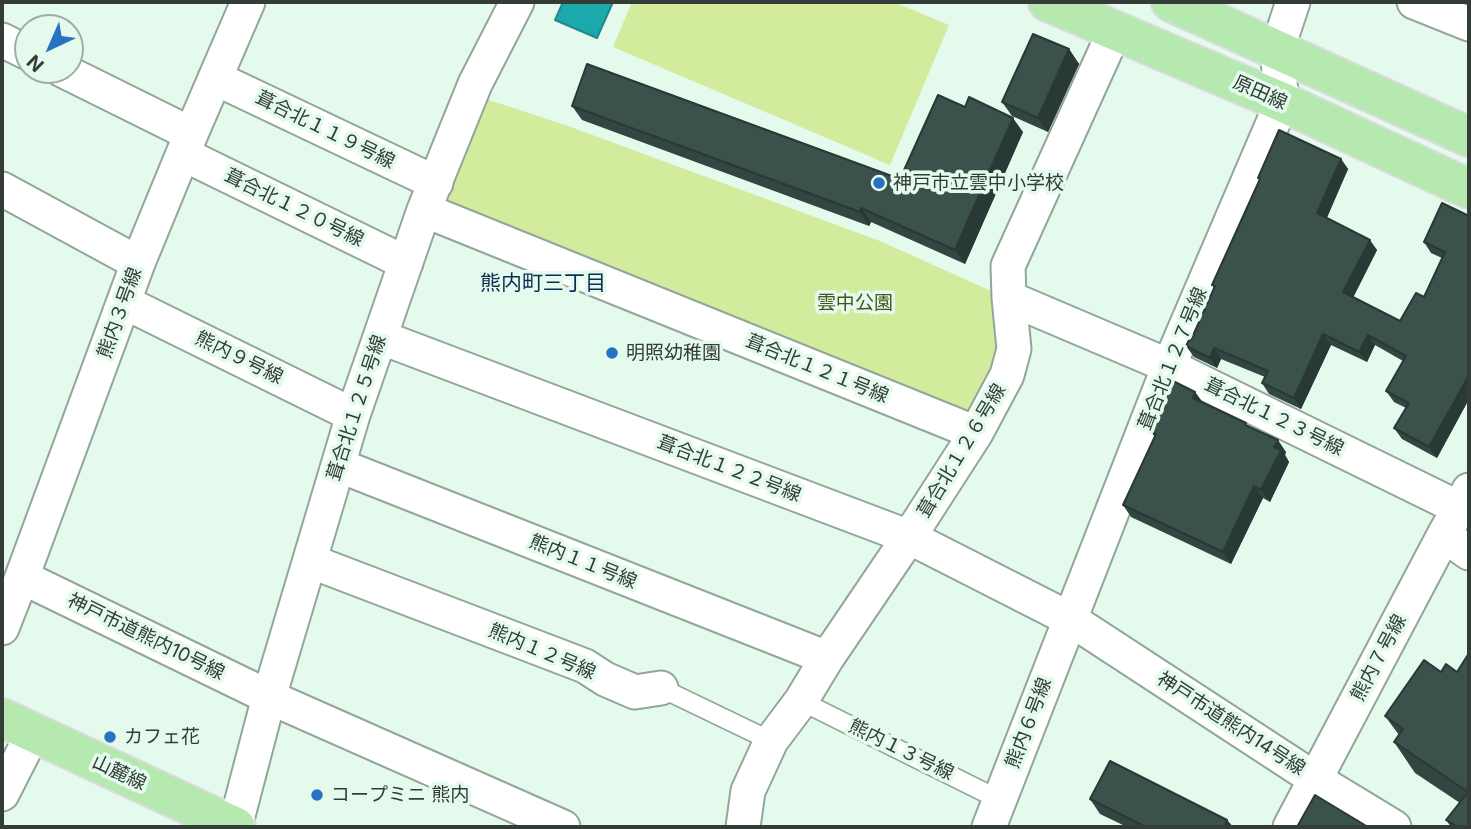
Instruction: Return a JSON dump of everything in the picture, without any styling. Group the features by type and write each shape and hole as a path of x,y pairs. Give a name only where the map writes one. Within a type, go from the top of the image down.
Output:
{"main road":[{"name":"原田線","path":"1048,2 1282,102 1469,189"},
{"path":"1171,2 1469,137"},
{"name":"山麓線","path":"17,726 235,827"}],"street":[{"name":"熊内３号線","path":"2,628 138,263 248,2"},
{"name":"葺合北１２５号線","path":"235,827 269,697 353,415 430,196 475,85 517,2"},
{"path":"1282,102 1277,50 1293,2"},
{"path":"1414,2 1456,13"},
{"name":"葺合北１２６号線","path":"743,827 748,791 771,741 801,701 909,537 976,433 1007,375 1014,349 1008,266 1115,30"},
{"name":"葺合北１１９号線","path":"215,78 430,196"},
{"name":"葺合北１２０号線","path":"84,83 187,144 406,263"},
{"name":"葺合北１２７号線","path":"1070,619 1169,366 1282,102"},
{"path":"2,189 138,263"},
{"name":"葺合北１２１号線","path":"430,196 976,433"},
{"name":"葺合北１２３号線","path":"1009,298 1169,366 1460,522"},
{"name":"熊内９号線","path":"124,302 353,415"},
{"name":"葺合北１２２号線","path":"380,337 909,537 1070,619"},
{"name":"熊内１１号線","path":"338,465 827,658"},
{"name":"熊内７号線","path":"1290,827 1460,522"},
{"name":"熊内１２号線","path":"310,561 585,666 635,692 661,688"},
{"name":"神戸市道熊内10号線","path":"22,577 269,697 563,827"},
{"name":"神戸市道熊内14号線","path":"1070,619 1315,779 1394,827"},
{"name":"熊内６号線","path":"995,814 1070,619"},
{"path":"2,794 17,726"}],"lane":[{"name":"熊内１２号線","path":"661,688 771,741"},
{"name":"熊内１３号線","path":"801,701 995,814"}],"green space":[{"path":"632,2 894,2 949,25 890,165 613,47"},
{"name":"雲中公園","path":"480,97 568,126 880,241 1000,295 1006,343 972,422 435,206"}],"water":[{"path":"563,2 613,2 597,38 555,20"}],"building":[{"path":"1033,34 1069,49 1038,118 1002,102"},
{"path":"587,64 900,179 938,95 965,107 969,97 1013,118 955,250 861,208 860,212 572,106"},
{"path":"1279,130 1341,159 1317,213 1370,240 1343,292 1400,321 1416,293 1424,297 1445,252 1424,242 1442,203 1469,216 1469,375 1429,447 1394,428 1409,403 1386,391 1406,356 1368,335 1359,352 1323,334 1294,398 1262,383 1268,371 1214,348 1210,358 1186,346 1215,286 1212,285"},
{"path":"1171,380 1195,392 1193,398 1278,440 1274,447 1281,450 1261,490 1254,486 1223,552 1123,505 1156,434 1151,432"},
{"path":"1469,653 1469,827 1458,827 1446,820 1468,792 1394,742 1403,729 1385,716 1424,660 1441,672 1446,664 1457,672"},
{"path":"1110,761 1227,820 1224,827 1146,827 1090,799"},
{"path":"1315,795 1368,827 1297,827"}],"place":[{"name":"神戸市立雲中小学校","path":"879,183"},
{"name":"明照幼稚園","path":"612,353"},
{"name":"カフェ花","path":"110,737"},
{"name":"コープミニ 熊内","path":"317,795"}],"district":[{"name":"熊内町三丁目","path":"543,284"}]}
